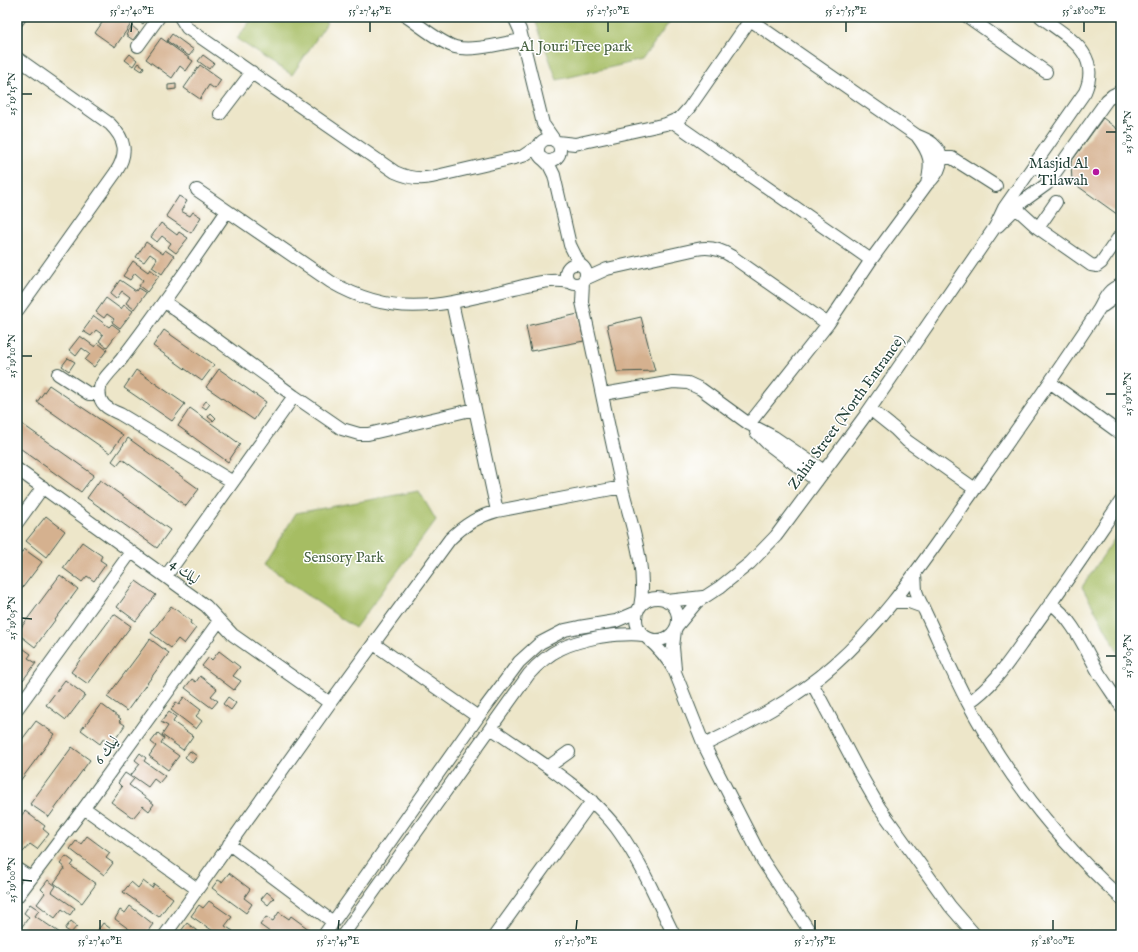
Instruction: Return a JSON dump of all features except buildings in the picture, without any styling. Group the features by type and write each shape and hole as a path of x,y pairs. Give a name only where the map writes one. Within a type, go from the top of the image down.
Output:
{"street":[{"path":"17,21 20,17"},
{"path":"138,46 159,17"},
{"path":"180,17 187,28 395,172 409,178 432,177 541,152 553,161 575,144"},
{"path":"407,17 442,41 454,47 468,49 522,40"},
{"path":"514,17 522,40 543,124 541,152 554,175 570,245 586,272 582,302 622,487 642,570 643,585 637,624 645,636 660,650 675,672 704,745 763,861 812,935"},
{"path":"968,17 1046,72"},
{"path":"995,227 1004,208 1079,101 1089,83 1090,66 1082,49 1041,17"},
{"path":"541,152 546,139 566,144 575,144 673,122 685,114 690,108 748,19 916,135 933,143 937,147 941,158 941,164 937,174 927,184 871,260 828,324 750,424"},
{"path":"17,58 110,124 118,132 123,141 124,152 122,162 116,172 17,311"},
{"path":"220,114 252,72"},
{"path":"995,227 1004,221 1022,202 1041,189 1053,176 1107,100 1121,91"},
{"path":"1079,101 1096,115"},
{"path":"673,122 871,260"},
{"path":"543,124 560,148 554,175"},
{"path":"916,135 927,150 930,160 930,172 927,184"},
{"path":"941,158 952,158 996,186"},
{"path":"1037,162 1043,172 1053,176"},
{"path":"197,190 331,282 362,298 379,303 413,307 452,302 550,280 570,282 577,285 607,269 697,249 711,248 718,249 731,256 828,324"},
{"path":"1038,228 1056,202"},
{"path":"1016,208 1038,228 1088,264 1094,266 1101,263 1121,234"},
{"path":"227,211 165,302 115,368 101,383 99,394 102,403 106,407 233,482"},
{"name":"Zahia Street (North Entrance)","path":"703,597 735,576 776,536 867,412 995,227"},
{"path":"570,245 566,276 582,302"},
{"path":"550,280 573,264 607,269"},
{"path":"704,745 759,716 812,683 855,645 893,602 915,573 1050,383 1109,292 1121,285"},
{"path":"1099,309 1114,298 1121,295"},
{"path":"165,302 342,429 359,434 376,432 475,409"},
{"path":"452,302 497,511"},
{"path":"115,368 108,382 108,392 112,403 120,414"},
{"path":"58,374 89,394 99,394"},
{"path":"603,394 673,382 688,383 701,389 750,424 768,444 820,476"},
{"path":"1050,383 1121,434"},
{"path":"166,576 294,396"},
{"path":"867,412 894,429 907,441 975,489"},
{"name":"ليلك 4","path":"17,468 206,606 233,635 330,703"},
{"path":"17,523 43,487"},
{"path":"165,935 330,703 450,539 460,529 471,521 497,511 622,487"},
{"path":"968,703 984,691 998,677 1051,604 1121,501"},
{"path":"17,709 131,552"},
{"path":"642,570 653,589 672,604 677,614 673,656 675,672"},
{"path":"915,573 916,591 923,607 968,703 1000,758 1023,789 1076,854 1121,898"},
{"path":"324,935 478,716 518,662 540,643 565,630 616,621 639,609 650,600 657,598 665,600 703,597"},
{"path":"342,935 529,674 541,661 555,651 577,642 614,635 628,634 645,636 654,640 662,640 670,636 692,608 703,597"},
{"path":"893,602 909,602 923,607"},
{"path":"1051,604 1060,610 1068,619 1100,676 1121,706"},
{"name":"ليلك 6","path":"17,897 84,808 219,621"},
{"path":"374,644 478,716"},
{"path":"812,683 879,807 950,906 975,935"},
{"path":"491,728 592,801 620,832 643,873 674,935"},
{"path":"459,743 473,754"},
{"path":"548,768 569,752"},
{"path":"495,935 592,801"},
{"path":"84,808 197,889"},
{"path":"229,844 334,922"},
{"path":"17,869 31,878"}],"green space":[{"path":"253,17 317,17 327,23 292,75 237,39"},
{"name":"Al Jouri Tree park","path":"534,17 673,17 642,60 557,80"},
{"name":"Sensory Park","path":"419,491 436,520 355,628 264,565 296,513"},
{"path":"1121,529 1121,657 1082,587"}],"place":[{"name":"Masjid Al Tilawah","path":"1096,172"}]}
